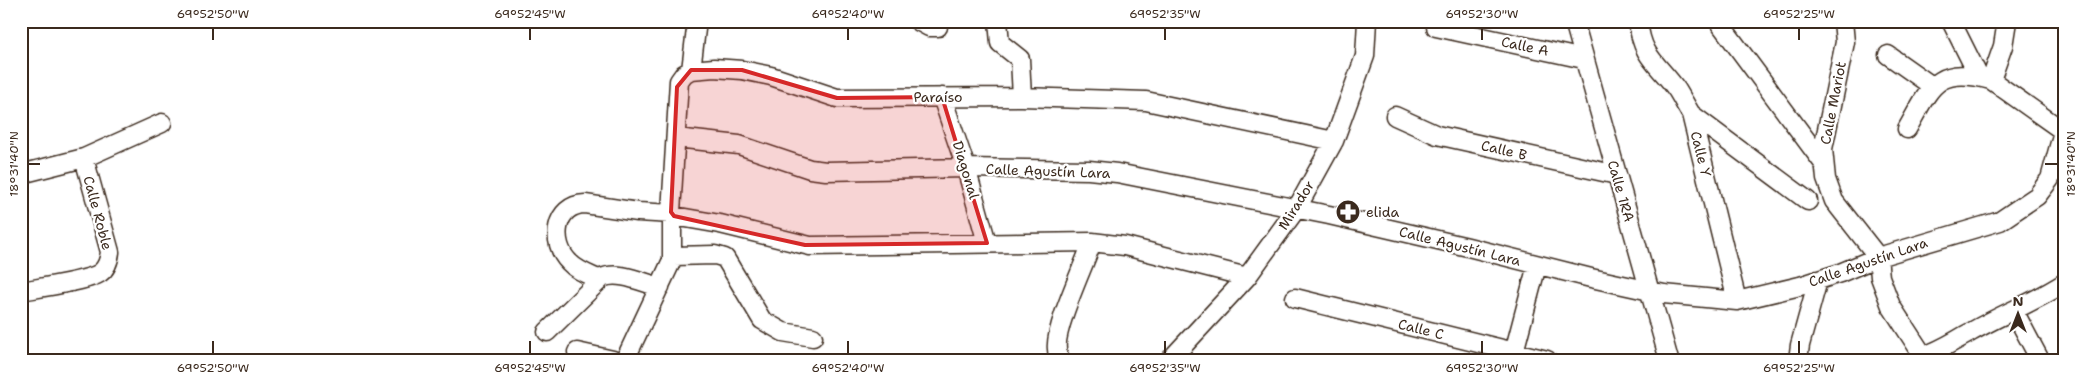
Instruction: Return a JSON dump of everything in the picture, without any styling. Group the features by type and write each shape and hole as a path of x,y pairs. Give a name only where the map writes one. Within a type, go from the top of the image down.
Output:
{"street":[{"path":"625,360 673,256 672,213 678,87 684,74 691,70 698,21"},
{"path":"918,21 929,27 938,27"},
{"path":"998,21 1000,43 1020,59 1022,97"},
{"name":"Mirador","path":"1170,360 1246,277 1297,208 1334,141 1365,56 1367,21"},
{"name":"Calle 1RA","path":"1574,21 1669,360"},
{"name":"Calle Y","path":"1638,21 1639,32 1648,56 1677,90 1691,114 1737,301"},
{"path":"1718,21 1824,164"},
{"name":"Calle Mariot","path":"1843,21 1845,42 1823,149 1826,180 1834,201 1878,257"},
{"path":"1951,21 1985,78 2063,130"},
{"path":"1985,78 2003,46 2006,21"},
{"name":"Calle A","path":"1436,28 1475,28 1584,59"},
{"path":"1888,55 1932,86"},
{"name":"Paraíso","path":"691,70 722,68 761,73 837,98 1109,98 1155,102 1334,141"},
{"path":"1907,129 1932,86 1948,77 1985,78"},
{"name":"Diagonal","path":"942,97 966,168 987,243"},
{"path":"1691,114 1808,201"},
{"name":"Calle B","path":"1395,116 1437,135 1617,175"},
{"path":"21,174 84,158 162,122"},
{"name":"Calle Agustín Lara","path":"676,138 739,146 817,170 966,168 1102,170 1297,208 1649,290 1689,297 1737,301 1818,280 1878,257 2000,221 2037,196 2050,179 2060,162 2063,130"},
{"name":"Calle Roble","path":"21,291 86,278 100,273 109,264 110,252 84,158"},
{"path":"600,280 568,262 558,245 557,230 561,218 565,212 578,204 638,212 672,213 805,245 1092,242 1125,246 1246,277"},
{"path":"1061,360 1056,350 1057,338 1067,306 1092,242"},
{"path":"673,256 715,255 725,258 762,320 783,332 813,337"},
{"path":"1878,257 1880,277 1891,306 1924,358 1944,349 1971,332 2064,283"},
{"path":"1511,356 1536,265"},
{"path":"547,332 600,280 608,275 660,287"},
{"path":"1798,360 1800,345 1818,280"},
{"name":"Calle C","path":"1295,298 1511,356 1547,360"},
{"path":"2014,311 2040,360"},
{"path":"577,352 614,360"}],"highlighted area":[{"path":"691,70 742,70 837,98 942,97 987,243 805,245 674,216 671,212 677,87"}],"place":[{"name":"elida","path":"1348,212"}]}
